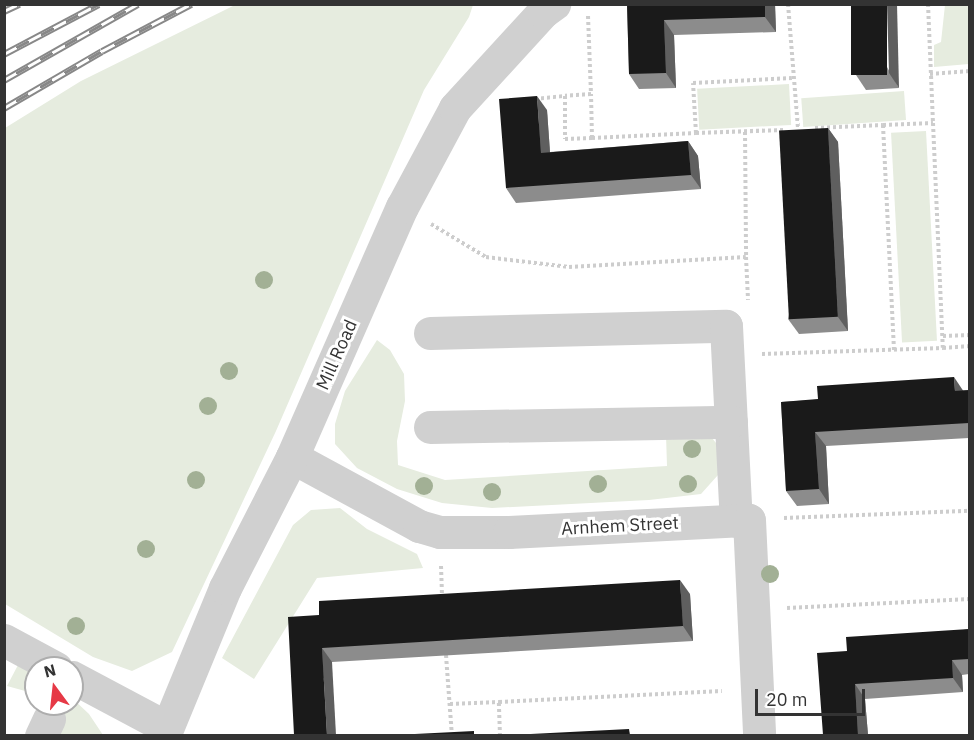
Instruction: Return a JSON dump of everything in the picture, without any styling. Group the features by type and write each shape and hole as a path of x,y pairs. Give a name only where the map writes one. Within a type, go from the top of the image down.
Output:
{"street":[{"name":"Mill Road","path":"165,731 225,588 292,458 402,207 454,108 543,12 555,4"},
{"path":"430,333 726,326 731,422 754,609 759,735"},
{"path":"430,427 731,422"},
{"name":"Arnhem Street","path":"292,458 419,526 440,532 509,532 743,520"},
{"path":"4,640 34,656"},
{"path":"84,684 165,731"}],"path":[{"path":"588,4 592,138"},
{"path":"788,4 792,78 798,129"},
{"path":"928,4 943,348"},
{"path":"930,74 969,71"},
{"path":"696,133 693,83 792,78"},
{"path":"591,94 564,96 565,139 933,123"},
{"path":"883,125 894,350"},
{"path":"745,132 749,311"},
{"path":"402,207 486,257 569,267 746,257"},
{"path":"943,336 969,335"},
{"path":"751,355 969,346"},
{"path":"743,520 969,511"},
{"path":"440,532 443,609"},
{"path":"754,609 969,599"},
{"path":"446,655 452,735"},
{"path":"450,704 757,689"},
{"path":"499,702 500,735"}],"shaded area":[{"path":"235,5 473,5 469,17 424,90 276,431 172,652 132,671 93,657 5,604 5,128 81,81"},
{"path":"945,5 969,5 969,64 934,67 934,45 941,42"},
{"path":"789,84 791,125 699,130 697,89"},
{"path":"904,91 906,120 803,127 801,98"},
{"path":"926,131 937,341 902,343 891,133"},
{"path":"377,340 390,350 404,374 405,401 397,441 398,465 445,480 667,466 666,435 708,433 720,448 718,475 701,494 649,500 492,508 442,503 397,489 357,468 335,444 335,424 345,391"},
{"path":"340,508 367,529 417,554 423,568 317,578 254,679 222,658 293,525 311,510"},
{"path":"18,665 24,669 24,691 7,686"},
{"path":"84,709 103,735 47,736 54,716 84,716"}],"building":[{"path":"627,4 765,4 765,17 664,20 666,73 629,74"},
{"path":"851,4 887,4 887,75 851,75"},
{"path":"537,96 541,153 688,141 691,175 506,188 499,99"},
{"path":"828,128 838,317 789,319 779,131"},
{"path":"954,377 955,391 969,390 969,423 815,432 819,489 786,491 781,402 818,399 817,386"},
{"path":"680,580 683,626 322,648 327,735 294,735 288,617 319,615 319,601"},
{"path":"969,629 969,659 952,660 953,678 855,684 858,735 823,735 817,653 847,651 846,637"},
{"path":"629,729 630,735 511,735"},
{"path":"474,731 474,735 395,735"}],"railway":[{"path":"4,11 19,4"},
{"path":"4,54 99,4"},
{"path":"4,80 138,4"},
{"path":"4,108 102,51 191,4"}]}
